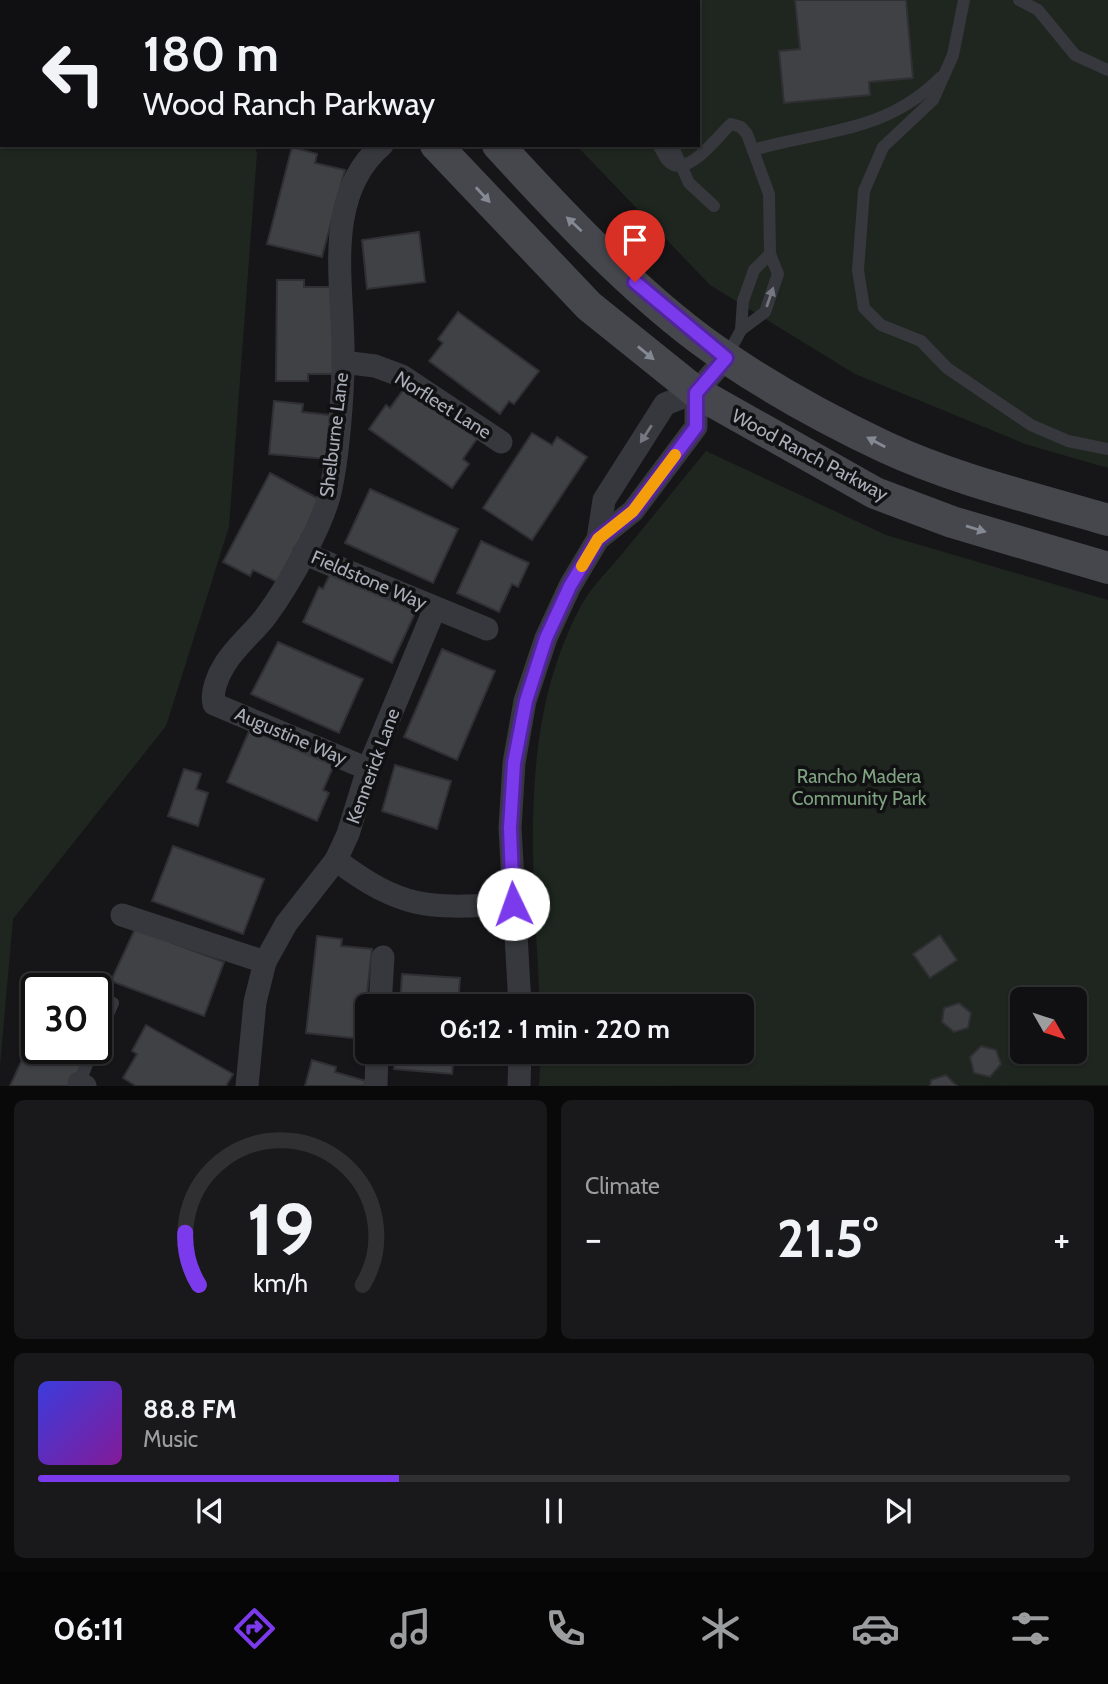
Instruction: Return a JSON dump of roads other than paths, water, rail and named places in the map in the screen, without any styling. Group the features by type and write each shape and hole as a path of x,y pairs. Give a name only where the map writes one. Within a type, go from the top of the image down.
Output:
{"main road":[{"name":"Wood Ranch Parkway","path":"438,147 589,306 696,393 875,493 951,522 1108,568"},
{"path":"500,147 549,200 652,298 726,358 887,448 987,485 1108,520"}],"street":[{"name":"Shelburne Lane","path":"214,704 212,695 225,664 267,615 322,518 331,488 343,362 338,254 347,202 368,157 380,147"},
{"path":"598,539 604,500 665,404 696,393 726,358"},
{"name":"Norfleet Lane","path":"343,362 375,366 402,376 501,442"},
{"path":"519,994 510,828 514,763 526,701 546,638 570,586 598,539 633,511 696,427 696,393"},
{"name":"Fieldstone Way","path":"303,552 435,608"},
{"path":"435,608 486,629"},
{"name":"Kennerick Lane","path":"247,1086 255,1002 265,962 286,924 336,860 348,834 368,769 435,608"},
{"name":"Augustine Way","path":"214,704 368,769"},
{"path":"336,860 372,887 412,903 445,908 513,904"},
{"path":"122,915 265,962"},
{"path":"381,994 383,957"},
{"path":"376,1086 377,1064"},
{"path":"519,1086 520,1064"}],"lane":[{"path":"1018,0 1037,5 1065,47 1075,55 1108,70"},
{"path":"962,3 949,70 933,100 883,147 869,176 860,224 859,282 864,308 881,324 921,341 947,368 1024,421 1068,441 1108,449"},
{"path":"753,150 873,122 926,92 949,70"},
{"path":"658,147 668,161 678,165 689,163 714,144 731,124 741,127 747,134 769,194 770,254 778,274 765,312 741,330"},
{"path":"673,147 678,165 689,183 714,206"},
{"path":"726,358 741,330 743,301 754,270 770,254"},
{"path":"81,1085 88,1064"}],"park label":[{"name":"Rancho Madera Community Park","path":"859,787"}]}
